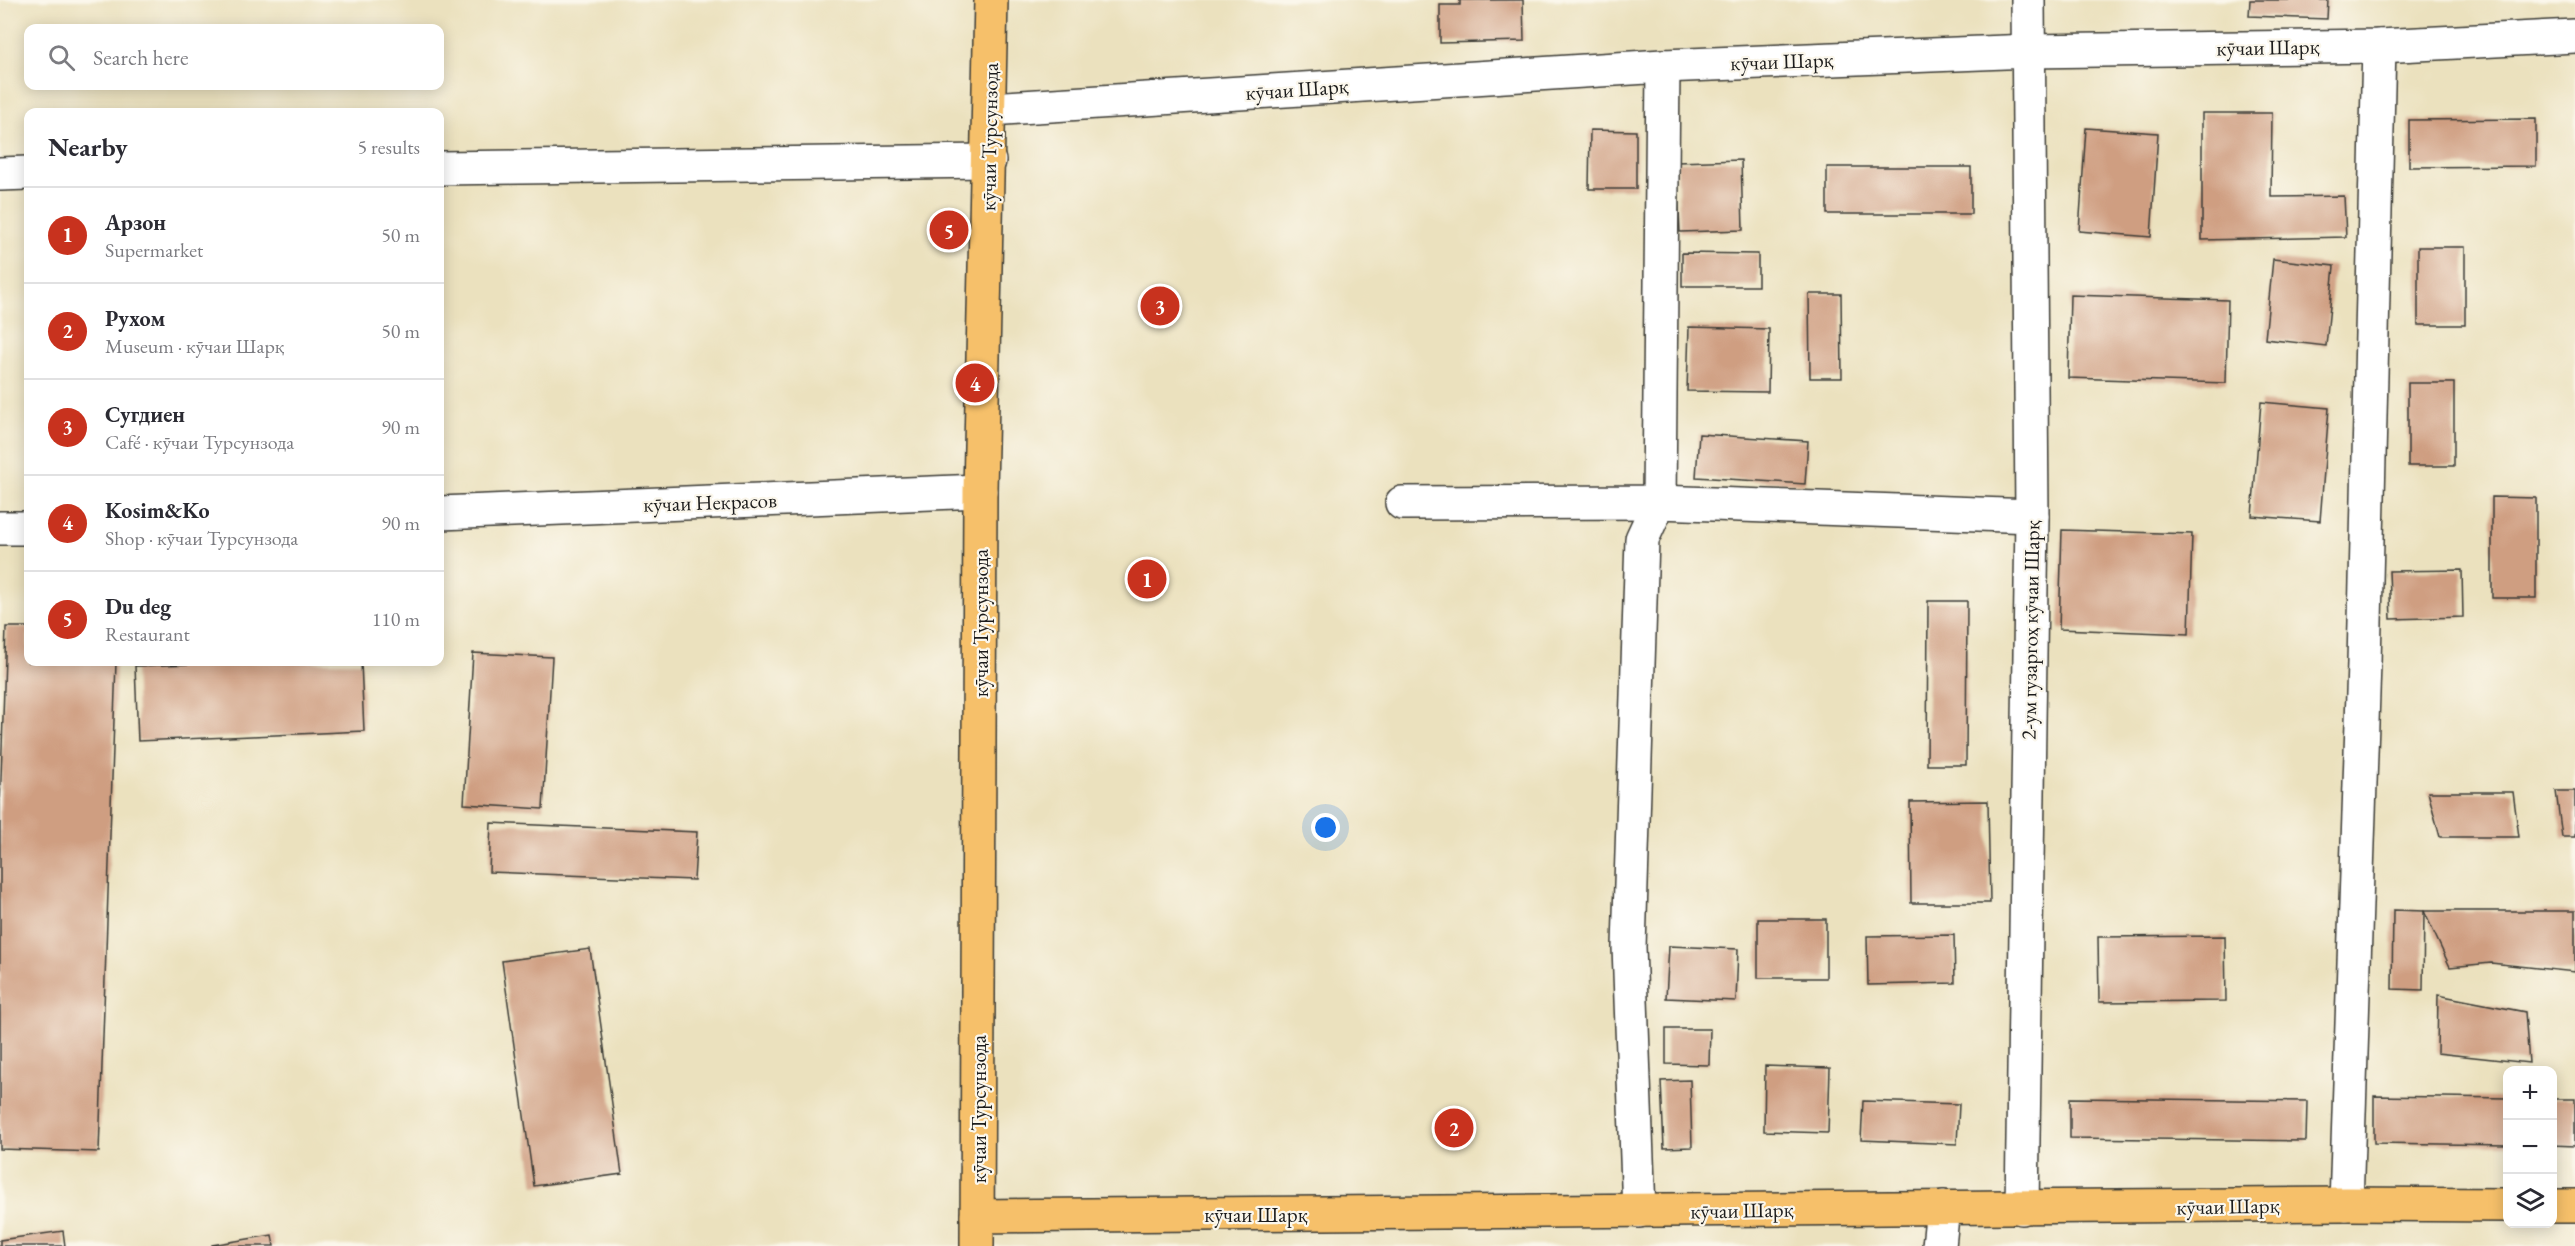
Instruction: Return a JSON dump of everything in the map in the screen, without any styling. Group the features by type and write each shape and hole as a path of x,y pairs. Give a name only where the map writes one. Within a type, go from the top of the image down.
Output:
{"main road":[{"name":"кӯчаи Турсунзода","path":"977,1231 980,492 991,0"},
{"name":"кӯчаи Шарқ","path":"977,1231 1638,1211 2346,1204 2503,1205"},
{"path":"2557,1206 2575,1206"}],"street":[{"name":"2-ум гузаргоҳ кӯчаи Шарқ","path":"2022,1208 2032,516 2028,0"},
{"name":"кӯчаи Шарқ","path":"990,109 1663,66 2030,51 2379,46 2575,36"},
{"path":"2346,1204 2364,663 2379,46"},
{"path":"1638,1211 1629,947 1630,901 1642,539 1659,502 1663,66"},
{"path":"444,168 989,161"},
{"path":"0,174 24,173"},
{"name":"кӯчаи Некрасов","path":"444,513 980,492"},
{"path":"1402,503 1659,502 2032,516"},
{"path":"0,528 24,528"},
{"path":"1939,1246 1943,1207"}],"building":[{"path":"1460,0 1523,0 1524,41 1440,43 1440,5 1460,5"},
{"path":"2250,0 2328,0 2327,19 2249,16"},
{"path":"2202,113 2272,113 2271,197 2344,196 2346,237 2202,240"},
{"path":"2536,119 2536,166 2409,167 2409,120"},
{"path":"2086,128 2158,133 2151,237 2079,231"},
{"path":"1590,130 1636,131 1636,189 1589,189"},
{"path":"1741,160 1743,230 1680,232 1677,162"},
{"path":"1827,167 1971,167 1971,214 1827,214"},
{"path":"2418,247 2465,247 2465,325 2418,325"},
{"path":"1682,253 1758,254 1758,286 1682,286"},
{"path":"2273,259 2334,266 2326,346 2265,339"},
{"path":"1809,294 1841,294 1842,378 1810,378"},
{"path":"2070,295 2228,300 2226,383 2068,378"},
{"path":"1689,327 1769,329 1768,392 1687,391"},
{"path":"2408,383 2454,383 2454,466 2408,466"},
{"path":"2261,402 2329,408 2320,521 2252,516"},
{"path":"1699,434 1808,441 1805,484 1696,477"},
{"path":"2492,497 2536,498 2536,598 2492,598"},
{"path":"2062,530 2192,534 2189,634 2059,629"},
{"path":"2462,570 2463,617 2391,619 2389,571"},
{"path":"1928,601 1967,601 1966,765 1927,765"},
{"path":"6,627 24,627 24,666 116,666 99,1152 0,1149 0,807"},
{"path":"473,653 552,657 543,809 464,804"},
{"path":"135,666 361,666 364,731 138,741"},
{"path":"2556,791 2575,791 2575,837 2562,837"},
{"path":"2428,792 2513,792 2519,837 2440,837"},
{"path":"1988,801 1990,903 1911,903 1910,802"},
{"path":"491,823 697,832 694,880 489,872"},
{"path":"2393,910 2424,911 2423,990 2392,989"},
{"path":"2424,911 2575,911 2575,972 2491,963 2450,967"},
{"path":"1758,919 1826,919 1826,978 1758,978"},
{"path":"1954,935 1955,983 1868,985 1867,936"},
{"path":"2225,936 2226,1001 2099,1002 2098,937"},
{"path":"1669,946 1738,949 1736,1001 1666,998"},
{"path":"590,949 622,1174 534,1186 502,961"},
{"path":"2438,995 2525,1012 2529,1063 2437,1053"},
{"path":"1666,1029 1710,1029 1709,1065 1666,1064"},
{"path":"1765,1066 1830,1068 1828,1133 1764,1131"},
{"path":"1690,1080 1692,1147 1664,1148 1661,1081"},
{"path":"2374,1096 2503,1098 2503,1145 2374,1143"},
{"path":"2070,1098 2307,1101 2306,1141 2070,1138"},
{"path":"2557,1099 2575,1099 2575,1146 2557,1145"},
{"path":"1863,1101 1959,1104 1957,1144 1861,1140"},
{"path":"63,1231 65,1246 0,1246 0,1240"},
{"path":"272,1235 274,1246 212,1246 212,1245"}],"place":[{"name":"Du deg","path":"949,230"},
{"name":"Сугдиен","path":"1160,306"},
{"name":"Kosim&Ko","path":"975,383"},
{"name":"Арзон","path":"1147,579"},
{"name":"Рухом","path":"1454,1128"}]}
